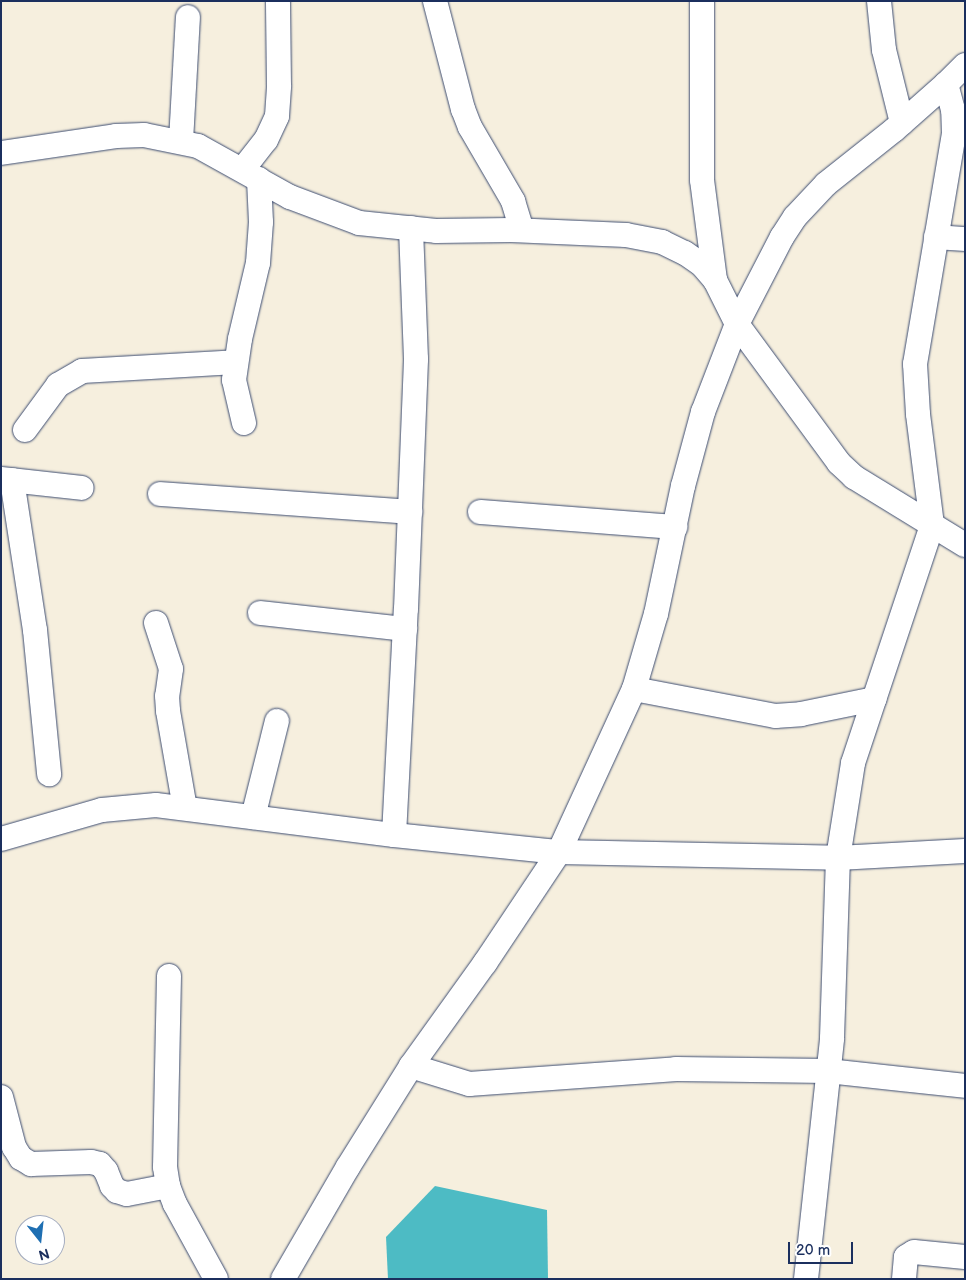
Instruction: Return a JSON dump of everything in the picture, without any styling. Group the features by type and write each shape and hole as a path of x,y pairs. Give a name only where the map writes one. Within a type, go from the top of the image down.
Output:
{"street":[{"path":"244,423 234,380 236,362 258,263 261,222 251,174 277,116 279,86 278,1"},
{"path":"436,1 463,109 473,134 513,201 522,230"},
{"path":"702,1 702,180 715,280"},
{"path":"879,1 884,50 902,124"},
{"path":"181,140 188,17"},
{"path":"283,1279 348,1167 410,1066 485,964 559,852 634,689 656,614 674,527 703,412 736,324 795,217 826,184 902,124 965,65"},
{"path":"806,1279 832,1038 838,858 853,763 874,699 892,654 932,526 918,414 915,364 954,133 953,110 946,84"},
{"path":"1,153 116,136 144,135 181,140 198,146 290,197 359,223 436,231 522,230 626,235 662,242 685,253 702,265 715,280 736,324 839,463 854,477 965,545"},
{"path":"394,835 416,359 411,228"},
{"path":"936,237 965,239"},
{"path":"25,430 58,386 82,371 236,362"},
{"path":"50,774 35,630 7,480 82,488"},
{"path":"160,494 410,512"},
{"path":"480,512 674,527"},
{"path":"260,613 405,629"},
{"path":"156,623 171,669 167,696 168,711 184,808"},
{"path":"634,689 775,716 801,714 874,699"},
{"path":"253,817 277,721"},
{"path":"1,839 102,810 156,805 394,835 559,852 838,858 965,851"},
{"path":"169,976 165,1167 168,1186 175,1204 216,1279"},
{"path":"410,1066 469,1084 676,1069 828,1071 965,1086"},
{"path":"1,1097 14,1147 21,1158 31,1164 91,1162 100,1164 106,1171 112,1186 117,1191 127,1194 168,1186"},
{"path":"904,1279 906,1257 914,1252 965,1257"}],"water":[{"path":"435,1186 547,1210 548,1279 388,1279 386,1237"}]}
